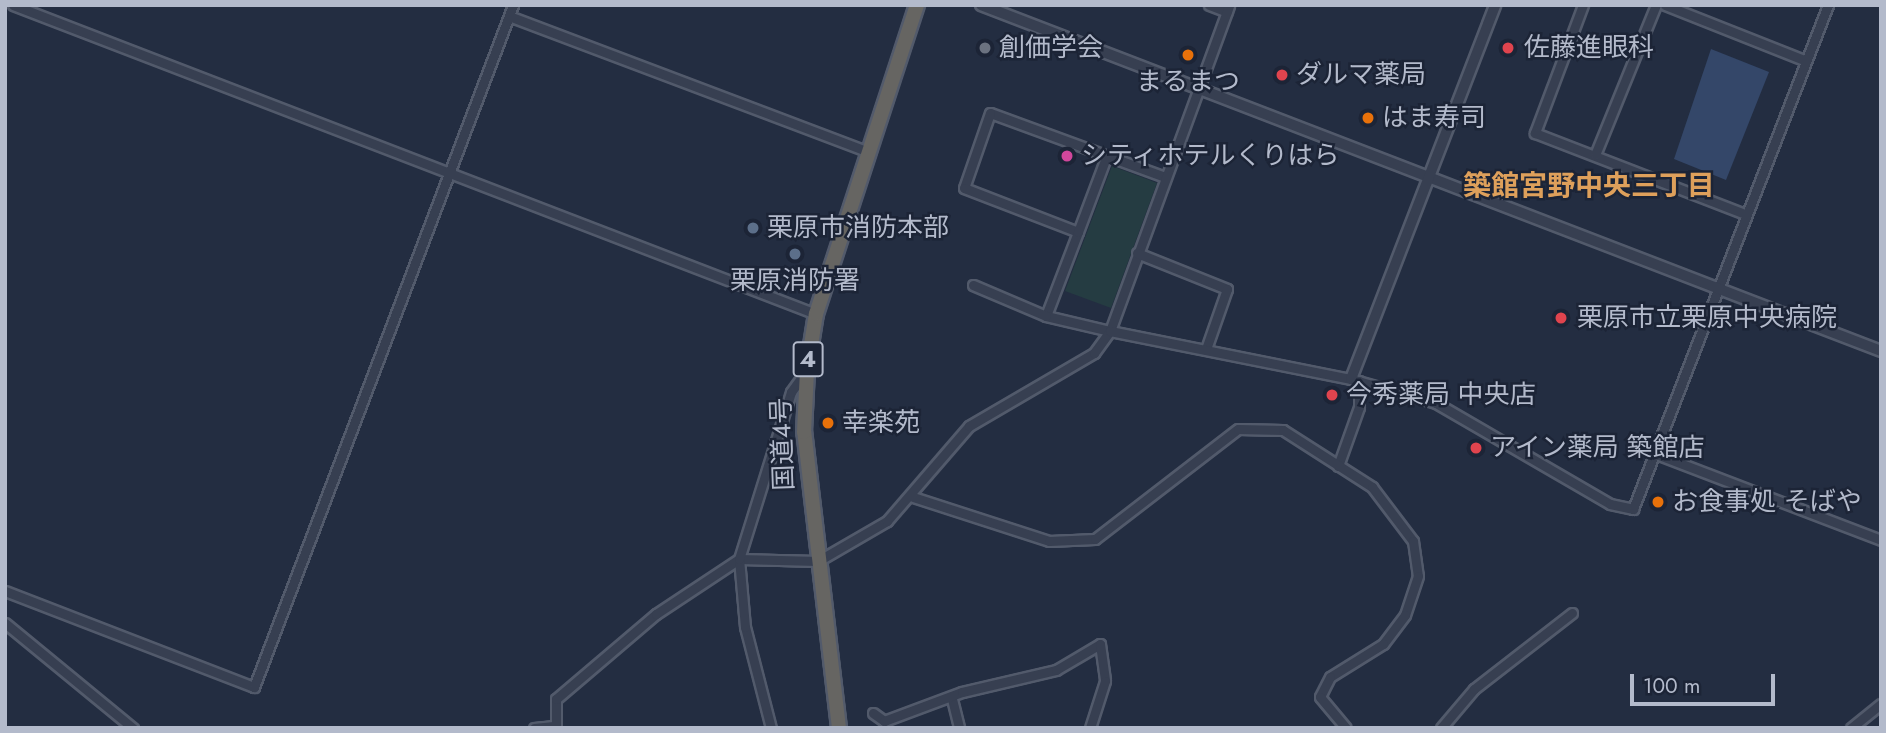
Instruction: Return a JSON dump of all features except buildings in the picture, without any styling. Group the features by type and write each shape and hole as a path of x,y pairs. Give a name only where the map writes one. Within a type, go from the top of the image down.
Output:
{"highway":[{"name":"国道4号","path":"839,728 817,561 804,432 807,370 816,314 867,151 917,5"}],"street":[{"path":"13,5 816,314"},
{"path":"5,591 254,687 451,175 513,5"},
{"path":"981,5 1881,351"},
{"path":"534,728 555,727 556,699 656,614 739,559 817,561 887,521 913,497 969,426 1094,353 1110,331 1228,9 1209,5"},
{"path":"1338,466 1359,407 1355,380 1428,178 1495,5"},
{"path":"1583,5 1535,133 1745,214"},
{"path":"1595,155 1656,5"},
{"path":"1665,5 1804,60"},
{"path":"973,285 1046,316 1355,380 1463,414 1611,503 1633,509 1656,454 1716,287 1828,5"},
{"path":"509,16 867,151"},
{"path":"1078,232 964,188 990,113 1165,177"},
{"path":"1046,316 1107,155"},
{"path":"1137,253 1227,289 1206,349"},
{"path":"771,728 746,627 739,559 791,392 807,370"},
{"path":"913,497 1070,543 1095,539 1238,429 1283,430 1371,487 1413,541 1418,576 1405,615 1383,643 1353,658 1320,697 1346,728"},
{"path":"1656,454 1881,540"},
{"path":"1441,728 1474,690 1572,612"},
{"path":"5,623 133,728"},
{"path":"873,713 884,721 1056,670 1100,644 1105,681 1090,728"},
{"path":"952,699 959,728"},
{"path":"1851,728 1881,704"}],"green space":[{"path":"1112,166 1157,183 1111,308 1065,291"}],"water":[{"path":"1711,49 1769,72 1726,180 1674,159"}],"place":[{"name":"創価学会","path":"985,48"},
{"name":"佐藤進眼科","path":"1508,48"},
{"name":"まるまつ","path":"1188,55"},
{"name":"ダルマ薬局","path":"1282,75"},
{"name":"はま寿司","path":"1368,118"},
{"name":"シティホテルくりはら","path":"1067,156"},
{"name":"栗原市消防本部","path":"753,228"},
{"name":"栗原消防署","path":"795,254"},
{"name":"栗原市立栗原中央病院","path":"1561,318"},
{"name":"今秀薬局 中央店","path":"1332,395"},
{"name":"幸楽苑","path":"828,423"},
{"name":"アイン薬局 築館店","path":"1476,448"},
{"name":"お食事処 そばや","path":"1658,502"}],"district":[{"name":"築館宮野中央三丁目","path":"1589,186"}]}
